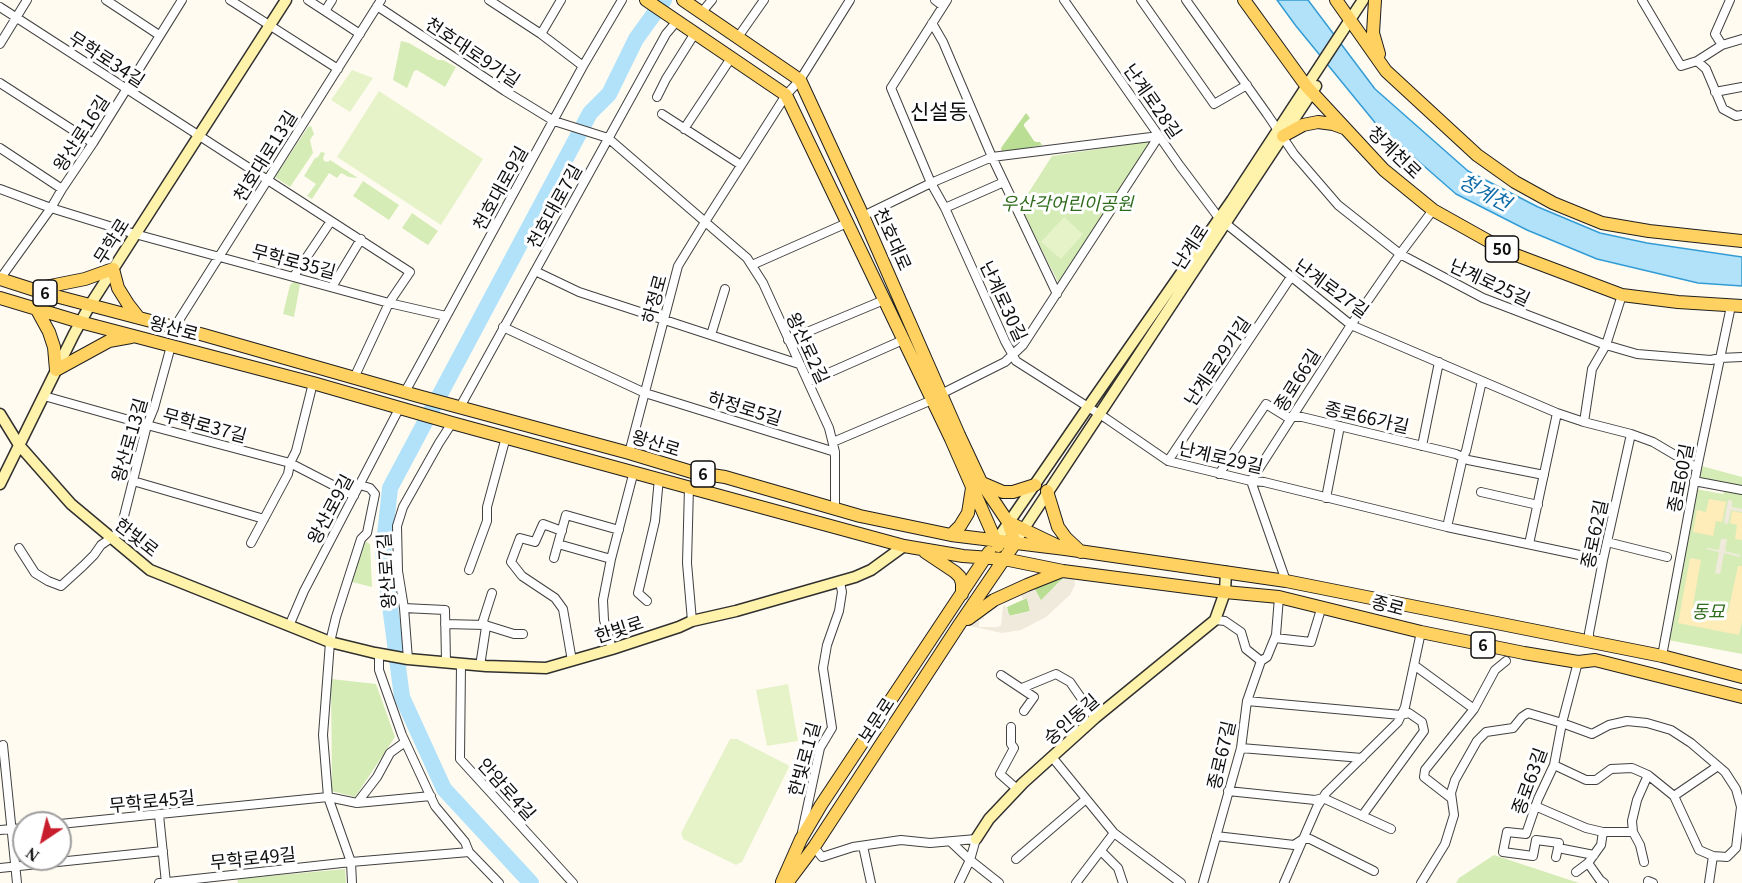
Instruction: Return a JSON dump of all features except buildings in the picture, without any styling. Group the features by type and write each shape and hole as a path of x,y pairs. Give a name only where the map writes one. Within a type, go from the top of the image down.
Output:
{"main road":[{"name":"무학로","path":"0,484 90,305 286,0"},
{"path":"646,0 786,95"},
{"name":"청계천로","path":"1244,0 1347,130 1396,181 1433,210 1514,255 1622,295 1736,306"},
{"path":"1336,0 1355,18 1383,67 1477,155 1515,182 1553,203 1602,222 1648,231 1742,241"},
{"path":"1355,18 1373,0"},
{"path":"1373,0 1373,33 1383,67"},
{"path":"685,2 800,80"},
{"name":"난계로","path":"1015,543 1355,18"},
{"name":"천호대로","path":"800,80 863,216 936,397 977,484"},
{"name":"천호대로","path":"786,95 903,340 936,397"},
{"path":"1280,133 1318,122 1333,124 1347,130"},
{"name":"난계로","path":"996,541 1088,407 1222,221"},
{"path":"32,290 85,279 113,269 118,288 140,318"},
{"name":"왕산로","path":"0,279 32,290 692,472 725,477 860,516 951,535 996,541"},
{"name":"왕산로","path":"0,298 80,322 404,408"},
{"path":"37,310 54,347 56,370 109,341 135,336"},
{"name":"6","path":"404,408 450,422"},
{"name":"한빛로","path":"0,414 19,445 71,504 150,570 330,642 379,654 480,666 546,669 612,650 692,621 736,611 855,577 872,570 904,546"},
{"name":"왕산로","path":"450,422 904,546 1004,560"},
{"path":"977,484 1004,492 1013,492 1035,485 1047,491 1059,527 1066,538 1081,552"},
{"path":"977,484 1008,522 1015,543"},
{"path":"951,535 968,513 977,484"},
{"path":"977,484 1004,560"},
{"path":"1008,522 1065,549"},
{"name":"종로","path":"996,541 1286,581 1662,656 1742,677"},
{"name":"보문로","path":"781,883 801,839 853,756 996,541"},
{"name":"보문로","path":"787,883 814,847 1015,543"},
{"path":"921,550 955,572 962,583 962,594 974,603"},
{"name":"종로","path":"1004,560 1063,571 1279,597 1421,632 1524,653 1578,662 1595,660 1742,697"},
{"path":"959,625 994,600 1063,571"},
{"path":"1215,620 1225,592 1226,572"},
{"name":"숭인동길","path":"976,839 989,819 1017,789 1095,718 1215,620"}],"street":[{"path":"0,44 27,0"},
{"path":"106,0 159,35"},
{"name":"왕산로16길","path":"0,279 51,208 182,0"},
{"path":"230,0 338,69"},
{"path":"308,0 360,34"},
{"path":"325,11 332,0"},
{"path":"489,0 541,34 582,66"},
{"path":"541,34 561,0"},
{"name":"천호대로9길","path":"405,392 557,123 582,66 622,0"},
{"path":"701,13 712,0"},
{"path":"738,38 764,0"},
{"name":"하정로","path":"629,453 678,266 786,95 800,80 850,0"},
{"name":"난계로30길","path":"935,0 945,3 891,88 932,183 1016,361 1088,407"},
{"path":"1142,0 1214,104 1246,85"},
{"name":"난계로25길","path":"1186,0 1294,154 1338,205 1400,254 1483,298 1606,345 1637,354 1711,360 1742,357"},
{"path":"1641,0 1681,66 1697,61 1722,45 1742,39"},
{"path":"1722,45 1715,34 1730,0"},
{"name":"난계로28길","path":"1067,1 1159,136 1222,221"},
{"name":"천호대로13길","path":"174,328 379,3"},
{"name":"천호대로9가길","path":"379,3 505,91 557,123 606,138"},
{"name":"무학로34길","path":"0,7 410,272 389,303"},
{"name":"천호대로7길","path":"458,406 535,272 606,138 676,20"},
{"path":"932,23 943,42 992,157 1057,294"},
{"path":"657,97 695,33"},
{"path":"684,129 731,58"},
{"path":"1697,61 1707,69 1723,109 1736,116 1742,115"},
{"path":"0,83 93,143"},
{"path":"1715,92 1742,87"},
{"path":"662,114 741,165"},
{"path":"863,216 992,157 1159,136"},
{"path":"833,442 936,397 1005,362 1013,355 1023,345 1057,294 1159,136"},
{"name":"왕산로2길","path":"606,138 747,258 752,265 763,283 829,428 835,452 835,509"},
{"path":"0,148 62,189"},
{"path":"945,208 1004,182"},
{"name":"무학로35길","path":"0,189 51,208 135,234 389,303 446,316"},
{"name":"종로66길","path":"1251,482 1351,324 1433,210"},
{"path":"294,276 331,221"},
{"name":"난계로27길","path":"1222,221 1351,324 1557,413 1653,442 1697,468"},
{"name":"천호대로","path":"752,265 847,223"},
{"path":"332,287 361,239"},
{"path":"535,272 579,292 799,364"},
{"name":"난계로29가길","path":"1168,461 1291,277"},
{"path":"711,335 725,289"},
{"path":"1584,422 1592,369 1606,345 1622,295"},
{"path":"788,340 884,300"},
{"path":"354,378 389,303"},
{"name":"종로60길","path":"1662,656 1694,481 1720,358 1736,306"},
{"name":"하정로5길","path":"503,327 645,393 835,452"},
{"path":"808,382 903,340"},
{"name":"왕산로13길","path":"112,539 120,532 147,425 171,346"},
{"path":"1422,446 1439,362"},
{"path":"1447,527 1482,381"},
{"path":"251,543 288,474 313,382"},
{"name":"무학로37길","path":"44,396 290,463 354,496"},
{"name":"종로66가길","path":"1219,474 1266,404 1287,417 1302,417 1456,454 1468,460 1544,475"},
{"name":"난계로29길","path":"1088,407 1168,461 1447,527 1603,560"},
{"name":"왕산로9길","path":"289,626 304,591 354,496 404,408"},
{"path":"1529,544 1557,413"},
{"name":"왕산로7길","path":"408,658 398,571 397,526 403,507 450,422"},
{"path":"1326,498 1340,426"},
{"name":"종로62길","path":"1589,641 1603,560 1631,434"},
{"path":"468,570 487,521 487,507 506,437"},
{"path":"612,650 604,620 603,600 611,559 634,471"},
{"name":"왕산로","path":"647,601 638,593 655,521 659,478"},
{"path":"133,481 264,519"},
{"path":"1694,481 1742,490"},
{"path":"1251,482 1286,581"},
{"path":"352,883 351,862 328,796 323,735 330,642 361,539 367,533 375,495 370,488 360,485"},
{"path":"689,487 687,563 692,621"},
{"path":"1481,492 1538,505"},
{"path":"554,558 566,515 619,530"},
{"path":"562,531 543,524 535,542 520,538 511,562 522,576 555,598 563,609 572,661"},
{"path":"20,548 35,573 61,586 94,555 101,544 112,539"},
{"path":"1607,542 1667,557"},
{"path":"558,544 611,559"},
{"name":"한빛로1길","path":"801,839 820,748 832,728 823,668 827,645 839,611 842,592 840,582"},
{"path":"480,666 486,627 483,621 492,592"},
{"name":"종로67길","path":"1203,883 1241,748 1247,701 1261,661 1267,657 1275,638 1279,597"},
{"path":"1275,638 1311,642 1322,606"},
{"path":"404,608 445,610 446,662"},
{"path":"1215,620 1225,621 1241,632 1246,649 1261,661"},
{"path":"445,624 485,625 514,634 523,634"},
{"path":"1284,883 1323,798 1398,722 1405,707 1421,632"},
{"path":"379,654 379,670 405,742 435,806 465,842 470,852 499,883"},
{"path":"1451,798 1424,777 1425,770 1474,709 1495,670 1506,661"},
{"name":"종로63길","path":"1578,662 1554,765 1535,806 1526,834 1507,832 1503,852 1533,856 1536,840 1559,843 1558,848 1594,855"},
{"name":"안암로4길","path":"461,664 460,759 573,883"},
{"path":"1414,665 1474,709"},
{"path":"1022,688 1056,674 1070,682 1095,718"},
{"path":"1001,675 1034,697 1024,711"},
{"path":"1247,701 1401,715 1410,713 1422,722 1424,731 1362,816"},
{"path":"1421,883 1445,844 1454,816 1451,793 1455,780 1477,741 1486,732 1513,728 1522,717 1528,714 1592,734 1609,725 1628,721 1647,723 1671,730 1725,772 1736,789 1740,807 1740,834 1736,848 1727,857 1713,856 1700,850 1674,796 1648,775 1632,768 1611,769 1596,780 1586,780 1554,765"},
{"path":"1011,727 1011,744 1014,748 1000,774 1017,789"},
{"path":"357,803 390,753 405,742"},
{"path":"2,746 12,838"},
{"path":"1241,748 1362,759"},
{"path":"1052,757 1114,833 1181,883"},
{"path":"1674,796 1718,766"},
{"path":"1644,862 1640,845 1633,831 1632,821 1637,800 1648,775"},
{"path":"1228,791 1315,800 1323,798 1391,829"},
{"path":"328,796 357,803 431,796"},
{"name":"무학로45길","path":"72,824 328,796"},
{"path":"1016,860 1086,799"},
{"path":"1535,806 1586,828 1603,832 1633,831"},
{"path":"159,815 166,883"},
{"path":"0,830 11,829"},
{"path":"1576,872 1588,863 1601,845 1603,832"},
{"path":"1076,883 1114,833"},
{"path":"1216,836 1294,845 1304,839 1310,839 1374,871"},
{"path":"814,847 822,857 863,846 901,840 930,843 976,839"},
{"name":"숭인동길","path":"958,883 970,860 976,839"},
{"path":"951,842 999,883"},
{"path":"863,846 871,883"},
{"path":"1556,857 1558,848"},
{"path":"72,860 162,851"},
{"path":"1101,851 1118,868 1123,883"},
{"name":"무학로49길","path":"159,883 351,862 470,852"},
{"path":"1709,883 1713,856"},
{"path":"1588,863 1600,880 1605,883"},
{"path":"1117,883 1120,873"}],"green space":[{"path":"401,41 456,67 445,87 417,70 414,71 407,88 393,80"},
{"path":"352,70 373,78 350,112 331,100"},
{"path":"379,91 483,159 441,225 337,157"},
{"path":"1026,113 1030,118 1024,126 1034,141 1042,145 1002,153 1001,148"},
{"path":"311,126 314,134 310,140 313,153 290,187 275,177 308,127"},
{"name":"우산각어린이공원","path":"1151,141 1059,284 1020,206 1052,156"},
{"path":"321,152 325,153 324,161 330,160 358,178 341,173 337,178 329,173 312,199 307,196 316,184 304,176"},
{"path":"363,181 399,205 389,220 353,196"},
{"path":"412,213 438,231 428,245 402,228"},
{"path":"1064,217 1083,234 1061,259 1041,242"},
{"path":"295,281 300,285 294,317 283,314 290,285"},
{"path":"1698,465 1742,477 1742,488 1697,479"},
{"name":"동묘","path":"1696,489 1723,494 1725,490 1742,493 1742,654 1668,640"},
{"path":"361,539 370,544 372,587 348,581"},
{"path":"1061,577 1064,579 1041,601 1034,588"},
{"path":"1027,598 1030,611 1009,616 1007,607"},
{"path":"331,679 376,684 395,737 355,797 332,791"},
{"path":"788,684 798,741 767,746 756,690"},
{"path":"730,739 737,739 789,767 742,862 736,865 683,839 681,833"},
{"path":"1494,855 1579,883 1456,883 1459,878"},
{"path":"345,869 346,883 238,883 237,879"}],"sand":[{"path":"1709,499 1726,502 1722,522 1716,521 1713,536 1693,532 1697,510 1706,512"},
{"path":"1732,511 1742,513 1742,540 1735,539 1737,525 1730,523"},
{"path":"1690,558 1701,560 1693,605 1728,612 1738,566 1742,566 1742,622 1739,635 1678,623"}],"shaded area":[{"path":"1728,500 1732,501 1732,507 1742,509 1742,512 1731,510 1728,524 1724,523"},
{"path":"1721,539 1727,539 1725,551 1740,555 1740,557 1724,553 1720,574 1715,573 1719,552 1706,549 1719,550"},
{"path":"1074,577 1075,585 1070,595 1046,617 1021,630 1002,633 970,626 984,616 984,619 979,620 979,627 998,627 1001,625 1005,605 1010,616 1030,611 1027,598 1023,600 1021,594 1034,588 1041,600 1064,578"}],"water":[{"name":"청계천","path":"1277,0 1308,0 1375,89 1468,171 1538,207 1600,233 1647,243 1742,257 1742,286 1698,283 1597,259 1527,230 1456,194 1377,125"}],"waterway":[{"path":"531,883 444,789 402,697 383,553 390,488 590,113 609,94 636,39 664,0"}],"district":[{"name":"신설동","path":"939,111"}]}
